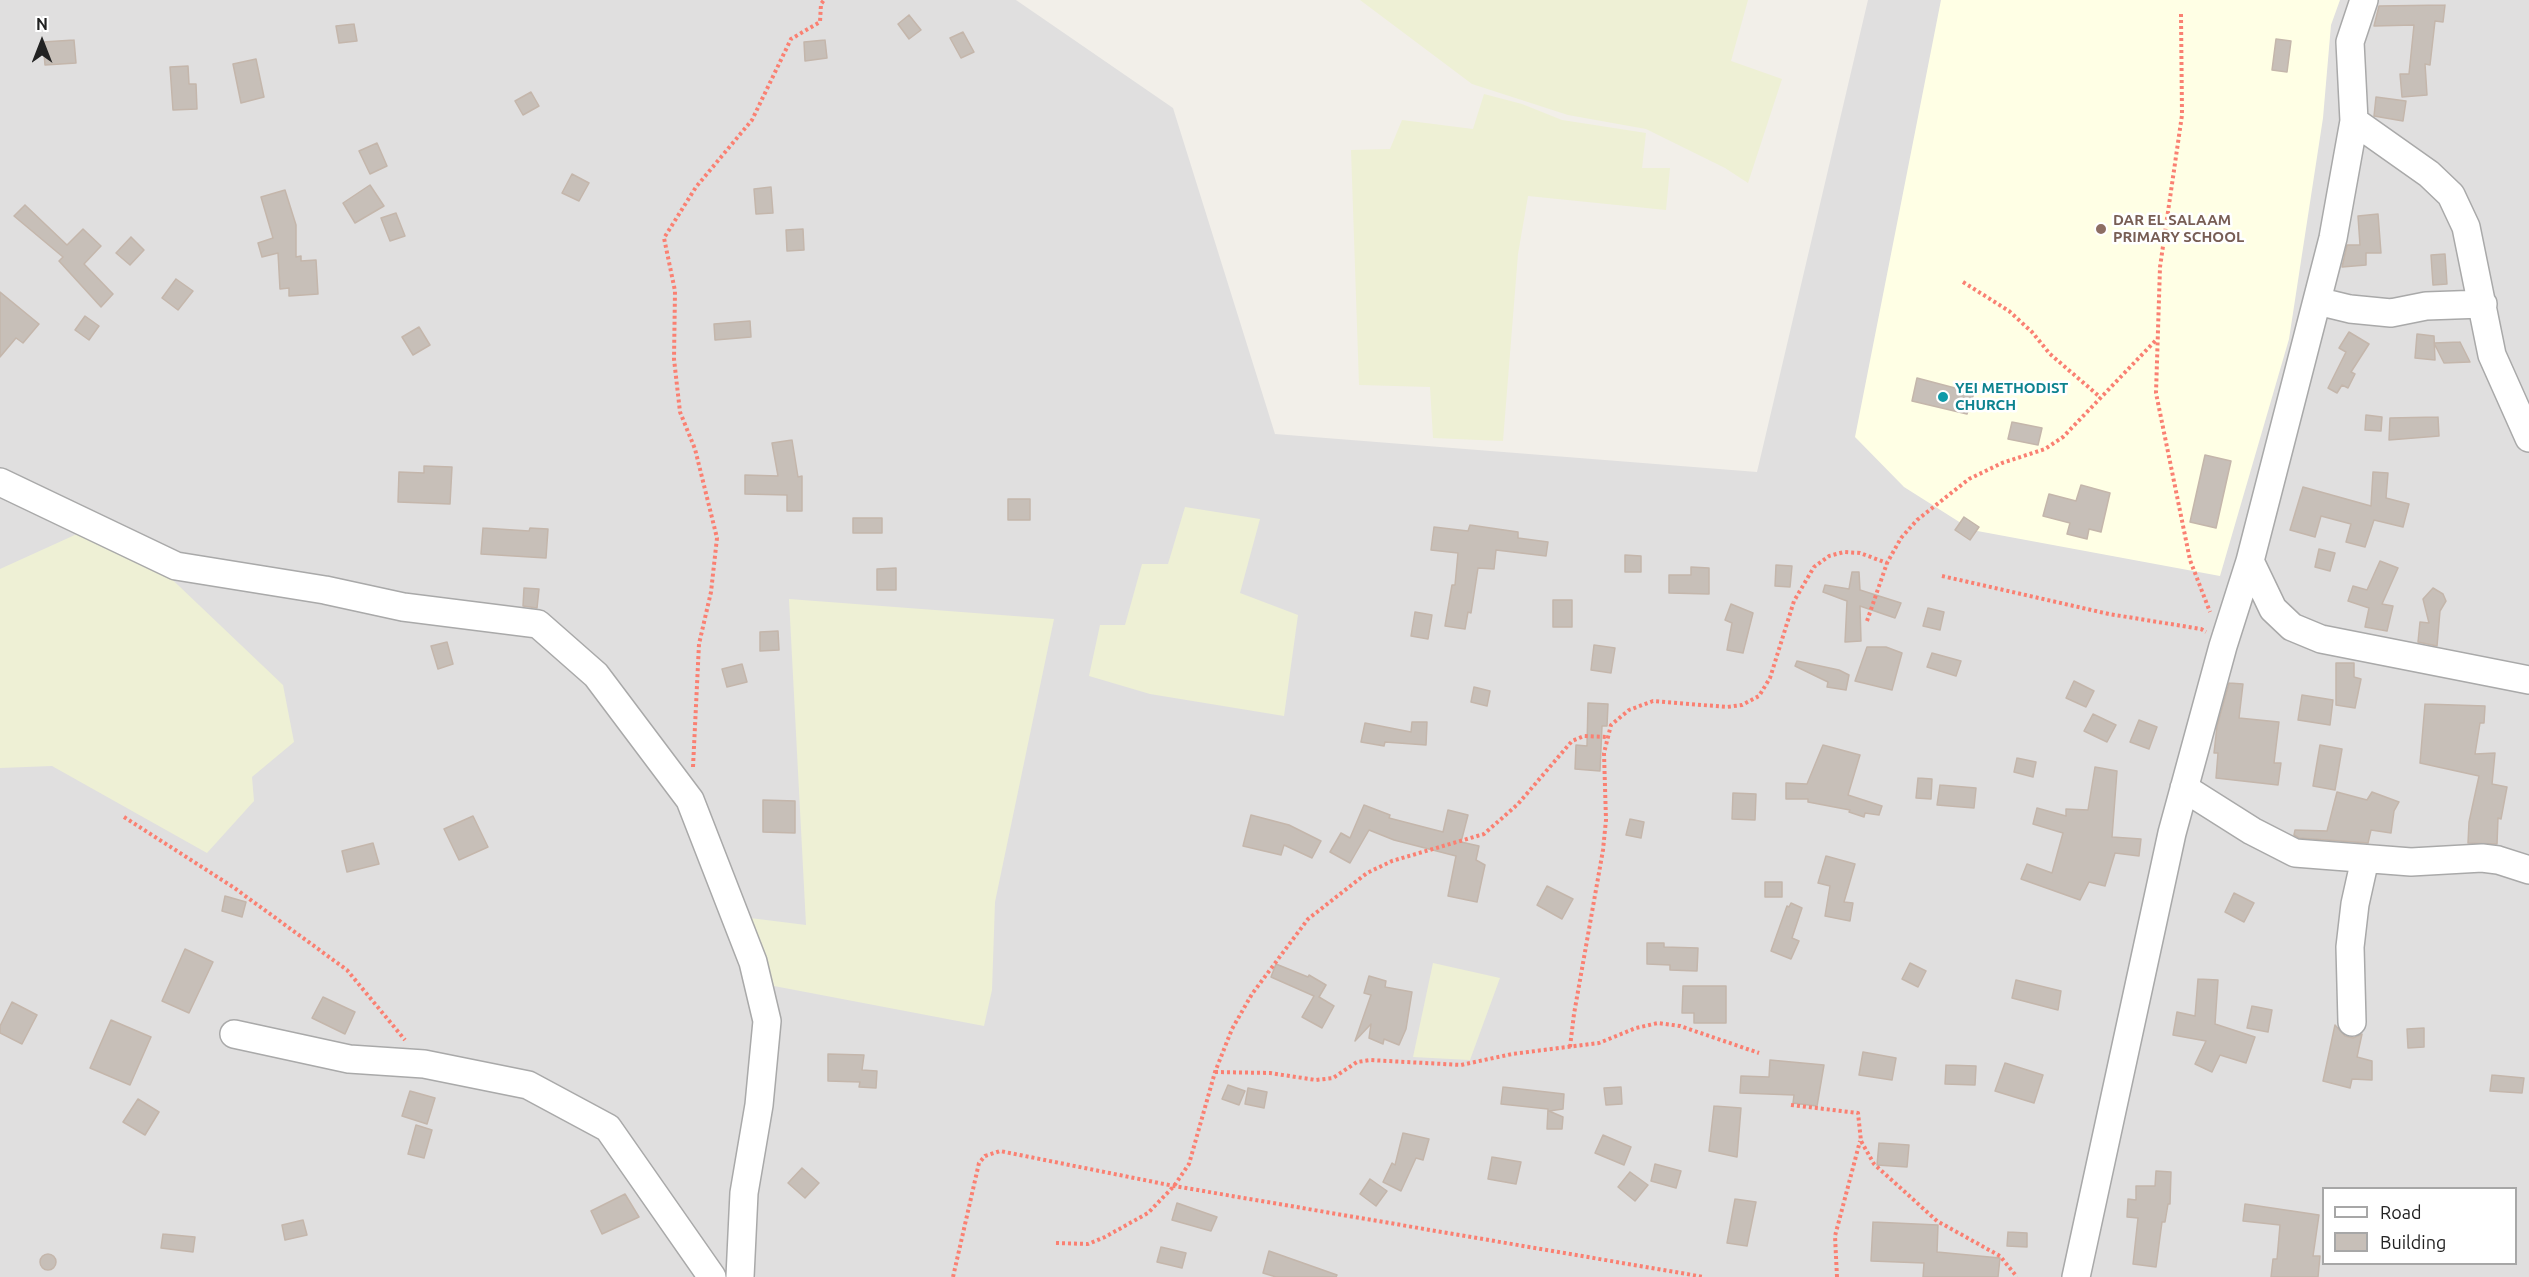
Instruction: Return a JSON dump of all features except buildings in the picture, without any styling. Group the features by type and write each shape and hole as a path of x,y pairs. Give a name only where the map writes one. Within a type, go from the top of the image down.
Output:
{"street":[{"path":"2076,1277 2116,1082 2184,788 2223,646 2250,561 2333,237 2354,121 2350,42 2364,0"},
{"path":"2354,121 2429,174 2451,195 2466,227 2492,356 2529,438"},
{"path":"2317,302 2350,309 2391,313 2426,306 2483,304"},
{"path":"0,482 176,566 325,590 403,607 538,624 596,675 690,800 753,962 767,1021 759,1105 744,1193 740,1277"},
{"path":"2250,561 2273,609 2292,627 2301,631 2320,639 2529,680"},
{"path":"2184,788 2278,847 2295,853 2411,862 2482,858 2498,860 2529,870"},
{"path":"2352,1022 2350,947 2355,904 2365,859"},
{"path":"234,1034 349,1059 424,1064 528,1085 608,1128 712,1277"}],"path":[{"path":"690,800 699,644 711,592 717,538 695,449 680,412 674,359 675,291 664,237 696,187 752,120 791,39 820,22 821,4 824,0"},
{"path":"2181,14 2182,115 2160,267 2156,393 2190,560 2210,614"},
{"path":"1963,282 2008,311 2032,332 2050,354 2100,397"},
{"path":"1867,621 1887,563 1901,538 1917,520 1944,496 1969,479 1994,467 2045,449 2063,437 2157,339"},
{"path":"1570,1047 1604,850 1607,737 1611,725 1629,710 1653,701 1727,707 1742,705 1759,696 1770,678 1794,601 1814,567 1829,556 1845,552 1860,553 1887,563"},
{"path":"1942,576 2109,614 2201,629 2223,646"},
{"path":"1056,1243 1088,1245 1105,1238 1148,1213 1174,1186 1189,1164 1215,1072 1232,1029 1252,994 1308,919 1332,898 1367,873 1392,861 1484,834 1518,804 1572,741 1584,736 1607,737"},
{"path":"124,817 233,887 347,970 424,1064"},
{"path":"1215,1072 1270,1072 1316,1080 1334,1078 1357,1062 1370,1060 1461,1065 1512,1054 1599,1043 1636,1028 1658,1023 1680,1026 1759,1053"},
{"path":"1791,1105 1855,1112 1860,1115 1861,1141 1835,1236 1837,1277"},
{"path":"1861,1141 1874,1164 1924,1211 1948,1228 2000,1256 2017,1277"},
{"path":"953,1277 979,1163 985,1156 1000,1151 1174,1186 1704,1277"}],"shaded area":[{"path":"0,0 1016,0 1173,108 1275,434 1757,472 1868,0 2529,0 2529,1277 0,1277"},
{"path":"1360,0 1748,0 1731,61 1782,79 1748,183 1725,168 1646,129 1568,115 1472,84"},
{"name":"DAR EL SALAAM PRIMARY SCHOOL","path":"1941,0 2340,0 2331,25 2323,118 2289,339 2220,576 1972,530 1904,487 1855,437"},
{"path":"1484,94 1522,104 1562,120 1646,133 1642,168 1670,168 1666,210 1528,196 1518,254 1503,441 1433,438 1430,387 1359,385 1351,150 1390,149 1402,120 1473,129"},
{"path":"1185,507 1260,519 1240,593 1298,615 1284,716 1150,694 1089,676 1100,625 1125,625 1142,564 1168,564"},
{"path":"77,534 158,566 283,685 294,742 252,777 254,801 207,853 52,766 0,768 0,569"},
{"path":"789,599 1054,619 995,902 992,990 984,1026 774,986 750,918 806,925"},
{"path":"1433,963 1500,978 1470,1060 1413,1057"}],"place":[{"name":"DAR EL SALAAM PRIMARY SCHOOL","path":"2101,229"},
{"name":"YEI METHODIST CHURCH","path":"1943,397"}]}
